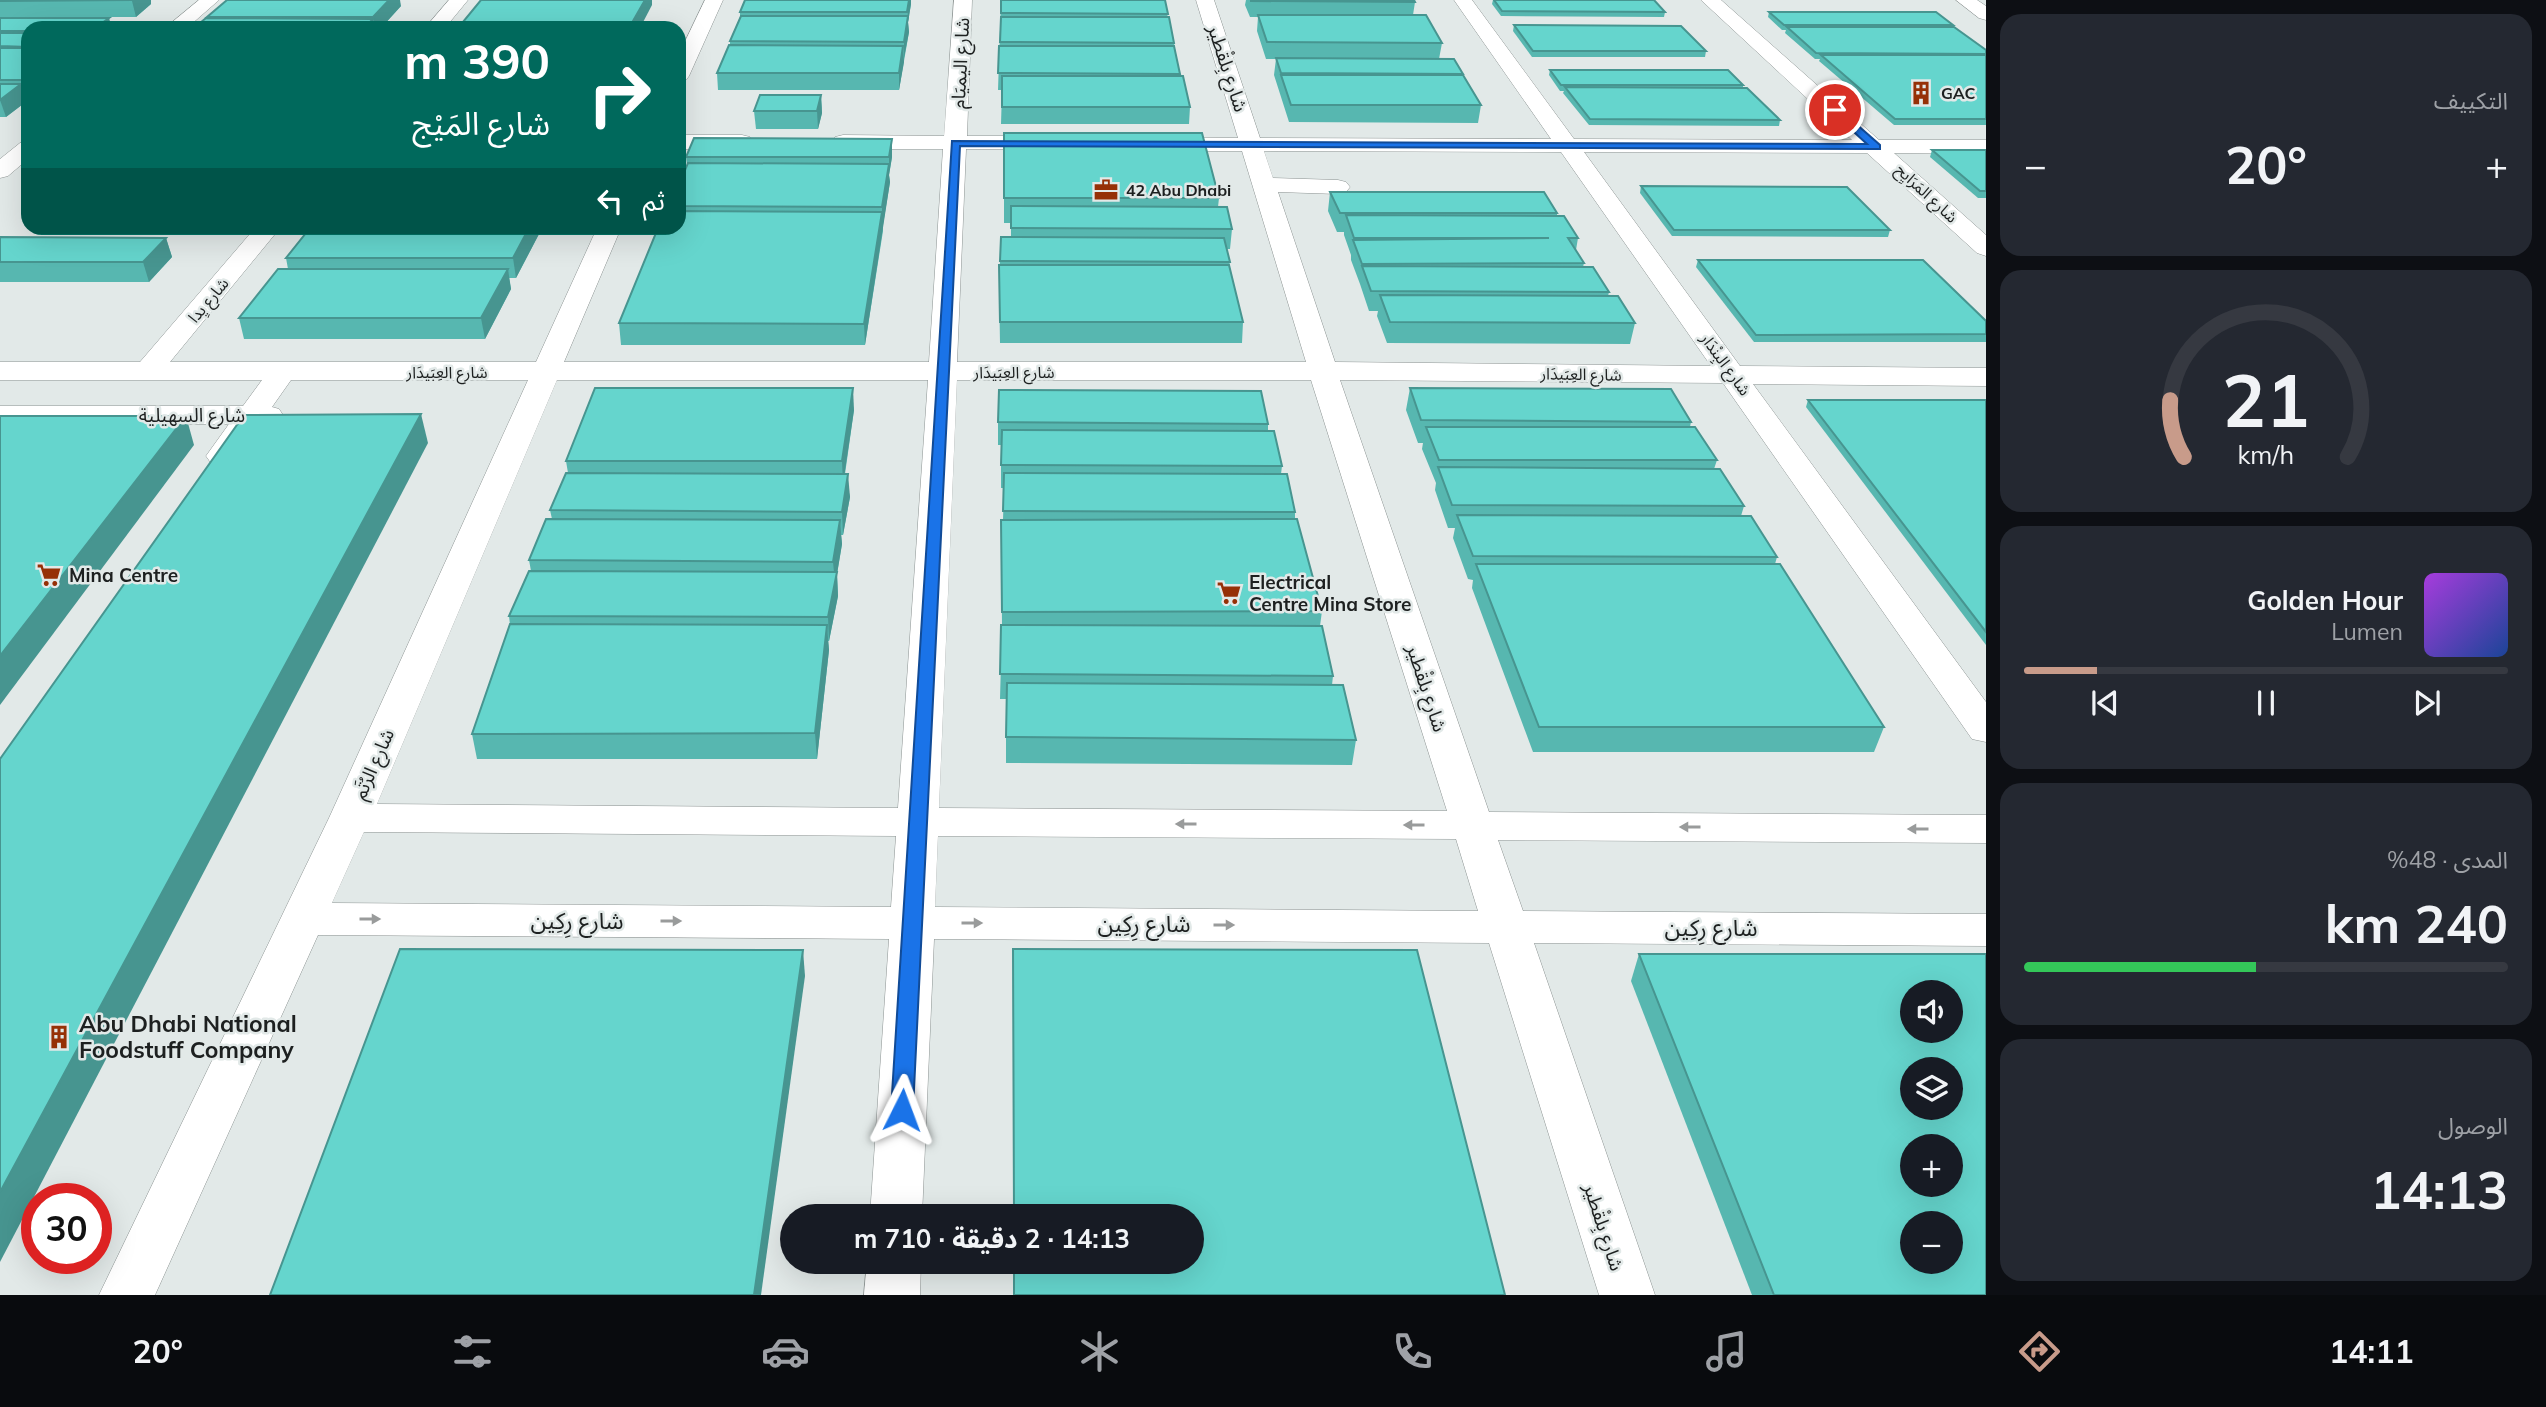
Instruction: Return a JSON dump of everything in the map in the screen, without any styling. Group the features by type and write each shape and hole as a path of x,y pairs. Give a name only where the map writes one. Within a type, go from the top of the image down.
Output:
{"street":[{"path":"184,21 210,0"},
{"path":"441,21 459,0"},
{"path":"686,61 714,0"},
{"name":"شارع اليميَام","path":"897,1204 963,0"},
{"name":"شارع بِلقْطير","path":"1205,0 1323,371 1627,1295"},
{"name":"شارع البِنْدَار","path":"1463,0 1986,730"},
{"name":"شارع المَرَايِح","path":"1710,0 1986,247"},
{"path":"1965,0 1986,14"},
{"path":"686,142 762,142"},
{"path":"817,142 1077,143"},
{"path":"1131,144 1986,147"},
{"path":"0,171 21,154"},
{"path":"1266,185 1338,187"},
{"name":"شارع يِدا","path":"147,372 262,235"},
{"name":"شارع الرُتَم","path":"127,1295 349,818 606,235"},
{"name":"شارع العِبَيدَار","path":"0,371 1323,371 1986,377"},
{"path":"202,483 282,372"},
{"name":"شارع السهيلية","path":"0,415 292,415"},
{"path":"349,818 1986,829"},
{"name":"شارع رِكِين","path":"301,919 1986,930"},
{"path":"892,1295 893,1274"}],"building":[{"path":"0,0 133,0 0,1"},
{"path":"227,0 389,0 373,17 207,17"},
{"path":"481,0 645,0 633,21 464,21"},
{"path":"745,0 909,0 907,12 740,12"},
{"path":"1001,0 1165,0 1168,14 1001,13"},
{"path":"1414,0 1415,2 1251,1"},
{"path":"1494,0 1654,0 1665,12 1502,11"},
{"path":"1769,12 1936,12 1953,25 1784,25"},
{"path":"1258,15 1426,15 1442,43 1267,42"},
{"path":"741,16 908,16 904,42 730,41"},
{"path":"1001,17 1169,17 1174,43 1000,42"},
{"path":"0,18 109,18 105,21 21,21 21,31 0,31"},
{"path":"206,18 373,19 371,21 202,21"},
{"path":"1514,25 1681,26 1706,51 1533,51"},
{"path":"1787,27 1954,27 1986,50 1986,54 1816,53"},
{"path":"0,33 21,33 21,47 0,46"},
{"path":"729,45 903,46 899,73 717,73"},
{"path":"999,46 1174,46 1180,74 998,73"},
{"path":"0,48 21,48 21,80 0,80"},
{"name":"GAC","path":"1821,55 1986,55 1986,119 1895,119"},
{"path":"1276,58 1454,59 1463,74 1281,73"},
{"path":"1550,70 1728,70 1743,85 1561,85"},
{"path":"1281,75 1463,75 1481,105 1291,105"},
{"path":"1002,76 1183,76 1190,107 1002,107"},
{"path":"0,84 21,84 0,100"},
{"path":"1565,87 1747,88 1780,120 1590,119"},
{"path":"760,95 821,95 817,111 754,111"},
{"name":"42 Abu Dhabi","path":"1004,133 1202,133 1219,198 1004,198"},
{"path":"694,138 892,139 889,157 686,157"},
{"path":"1932,150 1986,150 1986,191 1980,191"},
{"path":"688,163 889,164 882,207 686,206"},
{"path":"1641,186 1847,187 1890,230 1674,230"},
{"path":"1330,192 1544,192 1557,213 1340,213"},
{"path":"1011,206 1227,207 1232,229 1011,228"},
{"path":"686,211 882,212 864,324 619,323 655,235 686,235"},
{"path":"1346,215 1564,216 1578,238 1568,238 1584,263 1362,264 1353,240 1549,238 1354,238"},
{"path":"304,235 525,235 513,258 286,258"},
{"path":"0,237 166,238 143,262 0,262"},
{"path":"1001,237 1224,238 1230,262 1000,261"},
{"path":"1698,260 1923,260 1986,321 1986,334 1756,335"},
{"path":"999,265 1229,265 1243,322 1000,322"},
{"path":"1362,266 1593,267 1609,292 1371,291"},
{"path":"278,269 508,269 481,318 239,318"},
{"path":"1380,295 1618,296 1635,323 1390,322"},
{"path":"595,388 853,388 842,461 566,461"},
{"path":"1410,388 1671,389 1691,422 1421,420"},
{"path":"999,390 1261,391 1268,424 998,422"},
{"path":"1808,400 1986,400 1986,632"},
{"name":"Abu Dhabi National Foodstuff Company","path":"421,414 0,1192 0,759 244,415"},
{"name":"Mina Centre","path":"0,416 186,416 0,656"},
{"path":"1426,427 1695,427 1717,460 1439,460"},
{"path":"1002,430 1274,431 1282,466 1001,465"},
{"path":"1438,467 1720,469 1744,506 1452,505"},
{"path":"566,473 848,474 842,512 550,510"},
{"path":"1004,473 1287,474 1295,512 1003,511"},
{"path":"1457,515 1751,516 1777,557 1473,556"},
{"path":"546,519 840,520 833,562 529,560"},
{"path":"1297,519 1322,611 1002,612 1001,520"},
{"path":"1476,564 1780,564 1884,727 1539,727"},
{"path":"529,571 837,572 828,617 509,616"},
{"path":"510,624 827,625 815,733 472,734"},
{"path":"1001,625 1322,626 1333,676 1000,674"},
{"path":"1007,683 1343,685 1356,740 1006,737"},
{"path":"400,949 803,950 754,1295 270,1295"},
{"path":"1013,949 1417,950 1505,1295 1014,1295 1014,1274 1204,1274 1204,1204 1014,1204"},
{"path":"1639,954 1986,954 1986,1295 1774,1295"}],"place":[{"name":"GAC","path":"1921,93"},
{"name":"42 Abu Dhabi","path":"1106,190"},
{"name":"Mina Centre","path":"49,575"},
{"name":"Electrical Centre Mina Store","path":"1229,593"},
{"name":"Abu Dhabi National Foodstuff Company","path":"59,1037"}],"route":[{"path":"902,1110 956,143 1877,147 1835,110"}]}
